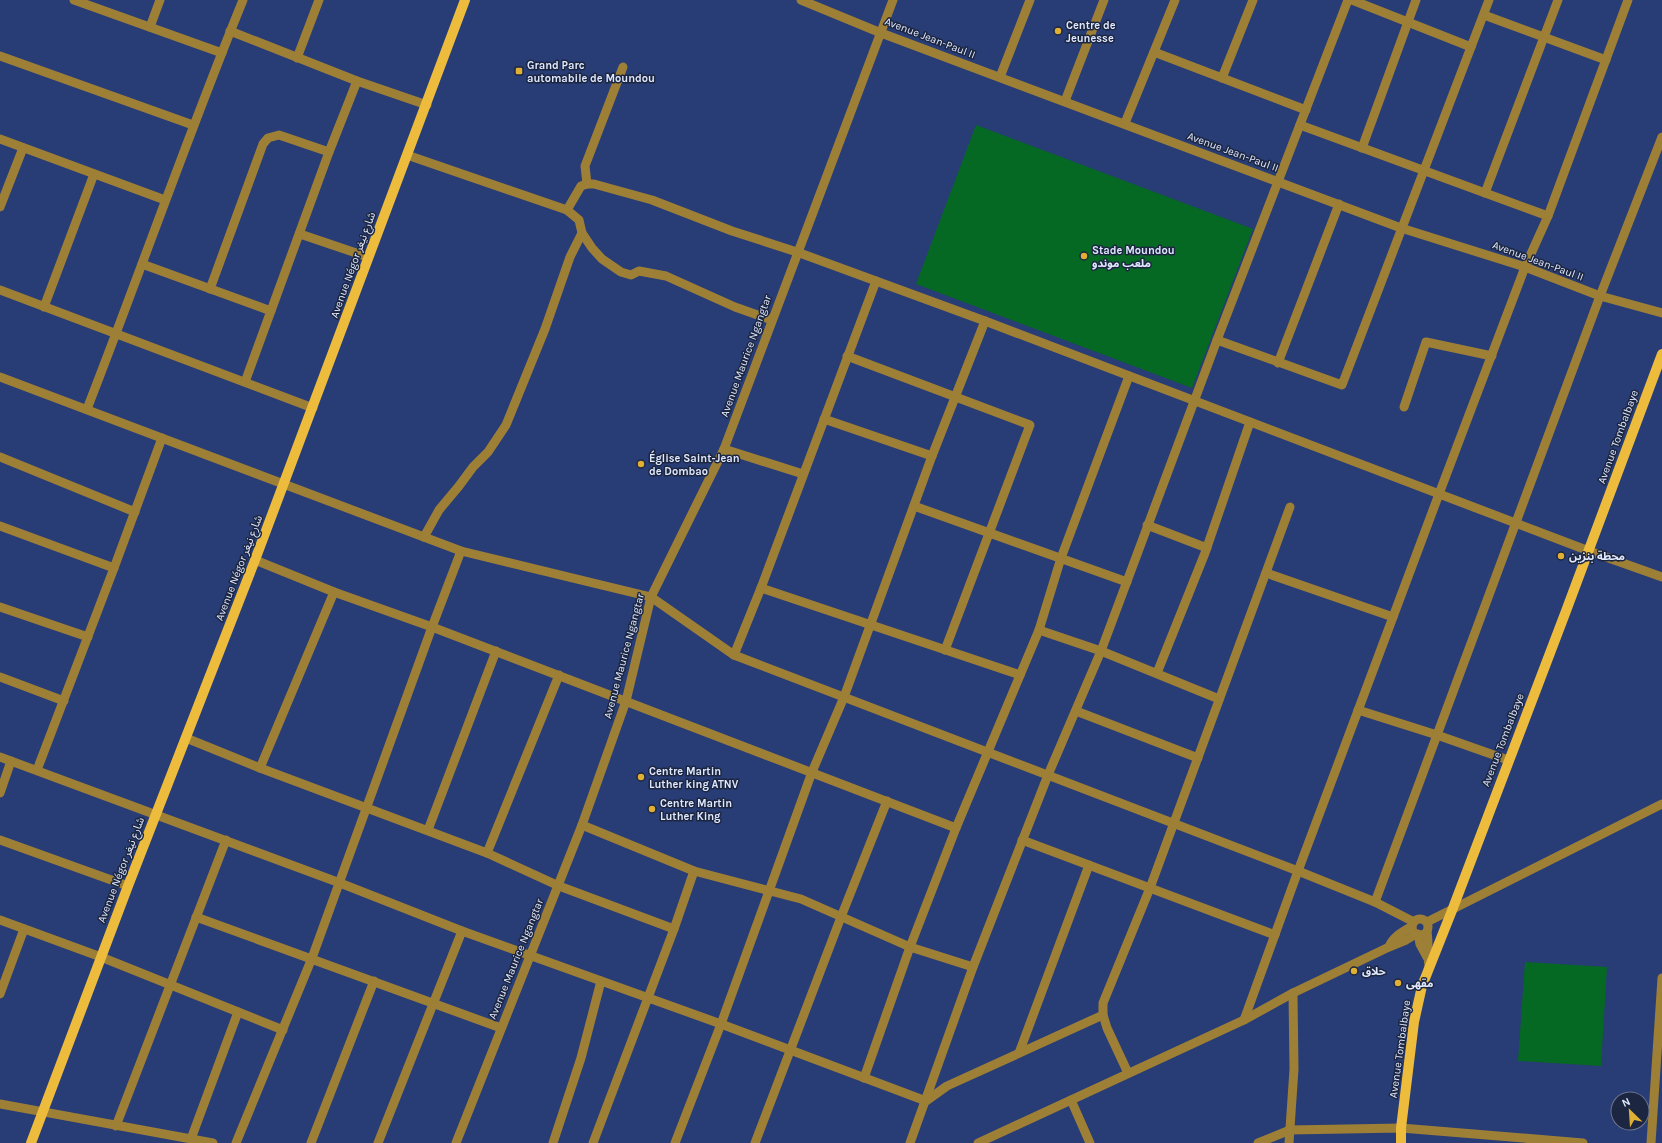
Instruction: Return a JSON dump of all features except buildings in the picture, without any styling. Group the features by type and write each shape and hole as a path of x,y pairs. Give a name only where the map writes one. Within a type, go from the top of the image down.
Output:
{"main road":[{"name":"Avenue Négor شارع نيغر","path":"31,1143 128,886 256,560 465,0"},
{"name":"Avenue Tombalbaye","path":"1401,1143 1401,1128 1414,1022 1428,962 1453,908 1662,354"}],"street":[{"path":"150,26 160,0"},
{"path":"87,409 193,126 243,0"},
{"path":"297,58 319,0"},
{"name":"Avenue Jean-Paul II","path":"801,0 881,33 1125,123 1179,145 1279,181 1401,228 1525,267 1600,296 1662,313"},
{"name":"Avenue Maurice Ngangtar","path":"456,1143 582,825 626,701 651,597 724,449 893,0"},
{"path":"1000,77 1030,0"},
{"path":"1065,101 1104,0"},
{"path":"1125,123 1175,0"},
{"path":"1222,78 1253,0"},
{"path":"910,1143 973,967 1048,775 1101,651 1217,340 1348,0"},
{"path":"1352,0 1471,47"},
{"path":"1362,148 1416,0"},
{"path":"1217,340 1342,385 1489,0"},
{"path":"1485,193 1558,0"},
{"path":"1244,1020 1439,494 1525,267 1548,216 1628,0"},
{"path":"77,1 222,53"},
{"path":"1484,15 1606,60"},
{"path":"230,31 357,81 427,105"},
{"path":"1154,52 1306,110"},
{"path":"0,56 193,126"},
{"path":"587,184 585,166 623,67"},
{"path":"245,382 329,152 357,81"},
{"path":"1300,125 1548,216"},
{"path":"210,289 263,144 268,138 279,135 329,152"},
{"path":"1375,902 1600,296 1662,137"},
{"path":"0,139 165,200"},
{"path":"0,207 23,148"},
{"path":"407,154 567,210 579,220 582,233 592,248 602,259 621,272 631,275 639,271 666,276 735,307 772,320"},
{"path":"44,307 94,174"},
{"path":"567,210 581,186 587,184 594,184 652,200 732,231 797,252 985,321 1588,551 1662,577"},
{"path":"1278,362 1339,204"},
{"path":"424,537 439,510 473,467 488,452 506,424 545,329 570,258 582,233"},
{"path":"300,234 368,257"},
{"path":"142,264 271,311"},
{"path":"734,655 761,588 876,281"},
{"path":"0,290 313,408"},
{"path":"675,1143 721,1024 812,772 844,697 932,456 985,321"},
{"path":"1404,407 1426,342 1492,356"},
{"path":"847,356 1030,425 945,650"},
{"path":"864,1078 910,947 956,828 1039,630 1061,558 1129,376"},
{"path":"0,377 461,551 651,597 734,655 1174,823 1375,902 1417,929 1429,941 1428,962"},
{"path":"824,419 932,456"},
{"path":"1157,673 1207,548 1250,422"},
{"path":"37,770 162,438"},
{"path":"724,449 804,474"},
{"path":"0,457 134,512"},
{"path":"914,506 1127,582"},
{"path":"1128,1073 1102,1015 1103,1003 1150,888 1290,507"},
{"path":"1148,525 1207,548"},
{"path":"0,526 114,568"},
{"path":"236,1143 312,958 461,551"},
{"path":"256,560 334,592 496,651 956,828"},
{"path":"1266,573 1393,617"},
{"path":"761,588 870,626 1020,675"},
{"path":"260,768 334,592"},
{"path":"0,607 88,637"},
{"path":"1039,630 1101,651 1219,699"},
{"path":"428,830 496,651"},
{"path":"487,853 559,676"},
{"path":"0,677 64,700"},
{"path":"1358,710 1437,734 1508,760"},
{"path":"1076,711 1198,758"},
{"path":"186,738 260,768 487,853 558,886 674,929"},
{"path":"0,757 226,840 462,931 721,1024 926,1101"},
{"path":"0,793 11,761"},
{"path":"755,1143 887,801"},
{"path":"1427,922 1662,804"},
{"path":"582,825 694,871 801,899 910,947 973,967"},
{"path":"0,840 128,886"},
{"path":"116,1126 169,984 226,840"},
{"path":"1022,840 1275,935"},
{"path":"1019,1054 1089,865"},
{"path":"593,1143 674,929 694,871"},
{"path":"196,917 501,1028"},
{"path":"978,1143 1244,1020 1293,993 1406,940 1417,929 1420,918 1427,922"},
{"path":"0,920 101,957 283,1030"},
{"path":"1417,929 1429,926 1427,922"},
{"path":"0,994 24,929"},
{"path":"378,1143 432,1002 462,931"},
{"path":"1650,1143 1662,978"},
{"path":"311,1143 374,981"},
{"path":"553,1143 581,1058 601,982"},
{"path":"1289,1143 1294,1062 1293,993"},
{"path":"191,1139 238,1012"},
{"path":"926,1101 947,1086 1102,1015"},
{"path":"1071,1100 1090,1143"},
{"path":"0,1104 42,1113 214,1143"},
{"path":"1258,1143 1290,1130 1401,1128 1583,1143"}],"green space":[{"name":"Stade Moundou ملعب موندو","path":"976,125 1253,229 1192,388 916,284"},
{"path":"1525,962 1607,967 1601,1066 1518,1061"}],"place":[{"name":"Centre de Jeunesse","path":"1058,31"},
{"name":"Grand Parc automabile de Moundou","path":"519,71"},
{"name":"Stade Moundou ملعب موندو","path":"1084,256"},
{"name":"Église Saint-Jean de Dombao","path":"641,464"},
{"name":"محطة بنزين","path":"1561,556"},
{"name":"Centre Martin Luther king ATNV","path":"641,777"},
{"name":"Centre Martin Luther King","path":"652,809"},
{"name":"حلاق","path":"1354,971"},
{"name":"مقهى","path":"1398,983"}]}
